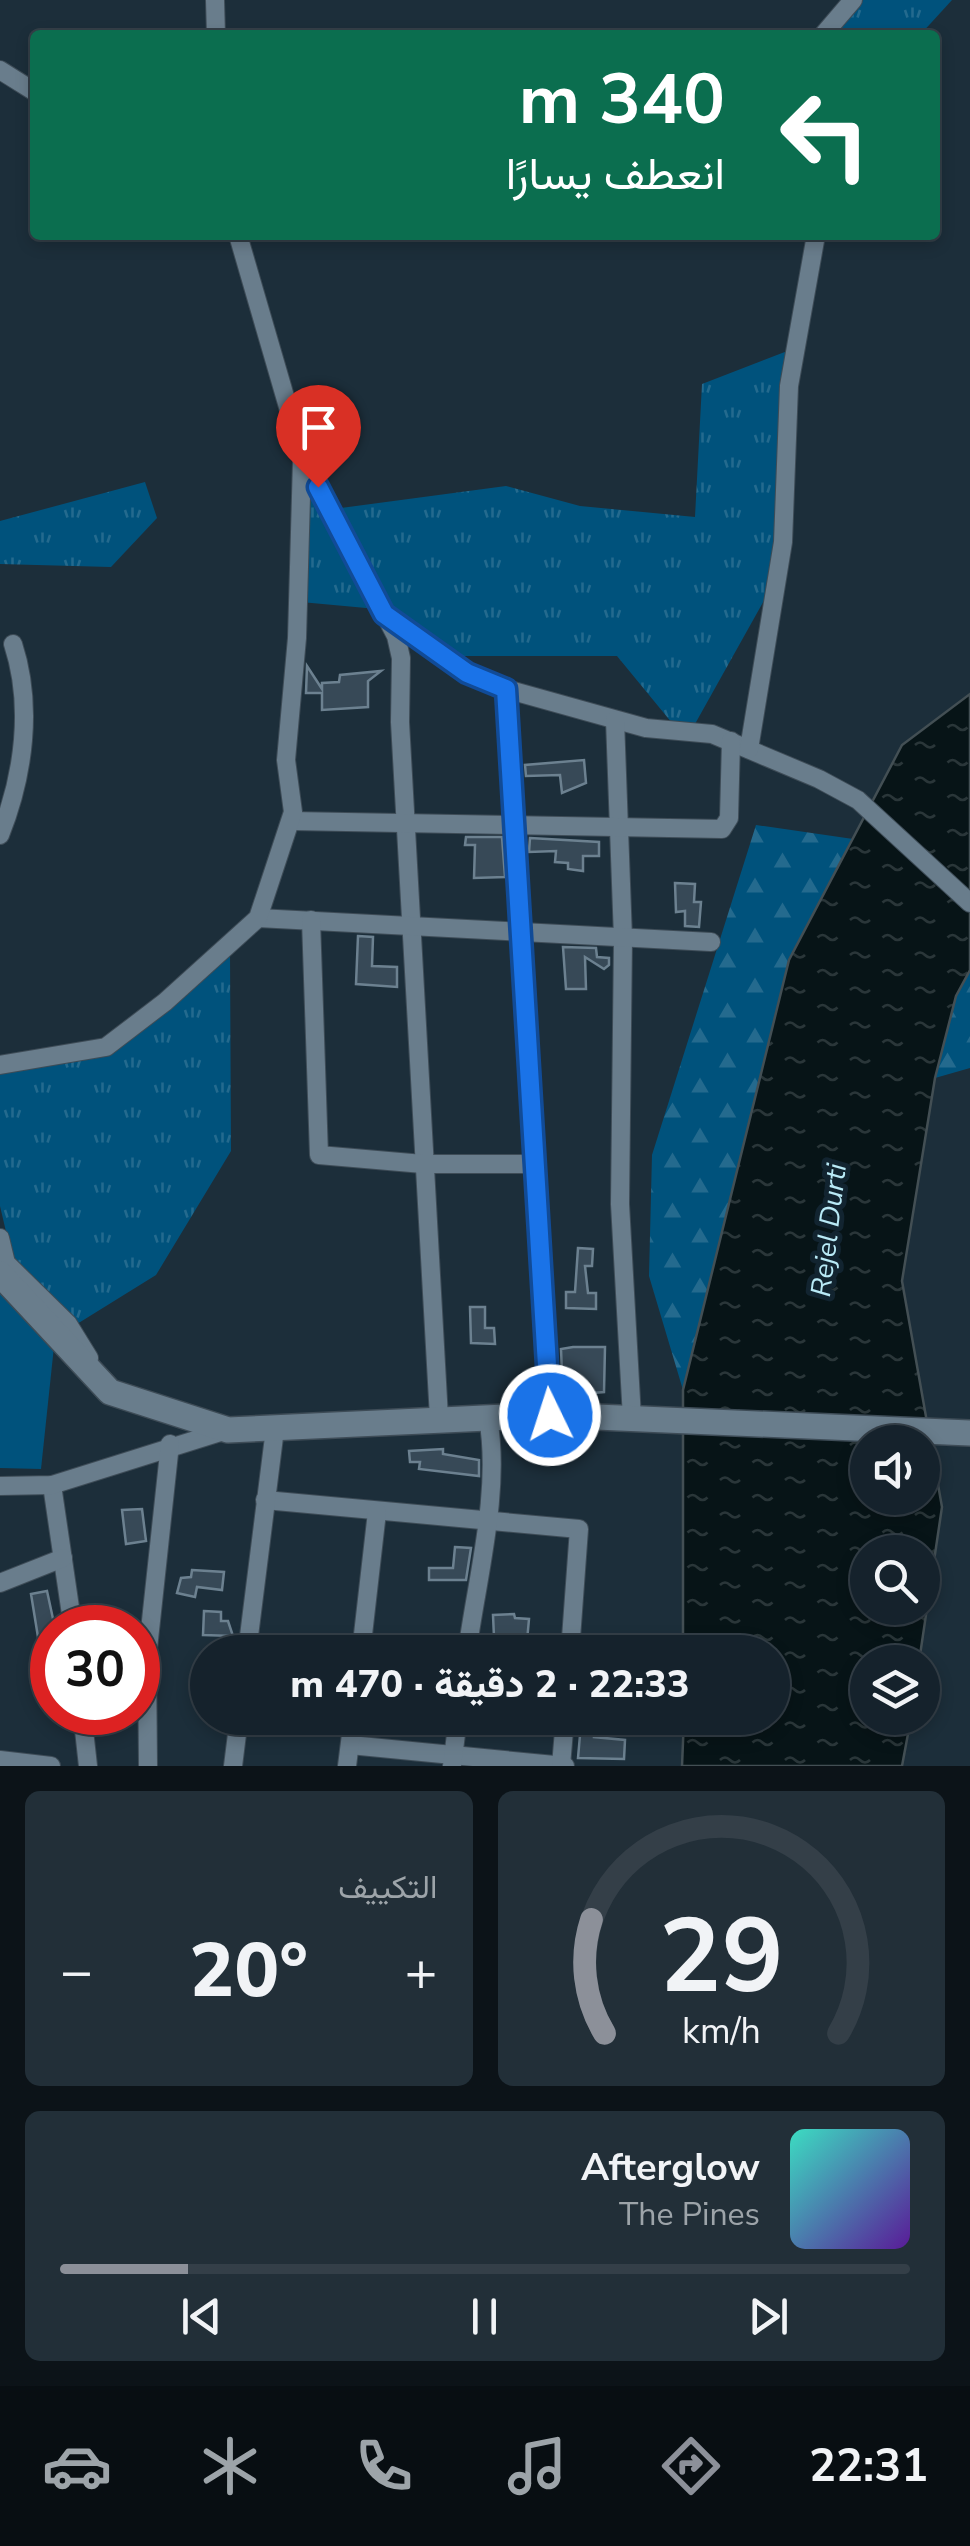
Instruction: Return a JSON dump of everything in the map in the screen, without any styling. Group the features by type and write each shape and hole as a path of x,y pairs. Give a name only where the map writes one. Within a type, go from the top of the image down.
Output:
{"street":[{"path":"216,0 216,30"},
{"path":"826,30 853,0"},
{"path":"0,70 30,89"},
{"path":"239,240 302,455 384,614 401,658 406,826 439,1418"},
{"path":"750,749 783,542 790,386 815,240"},
{"path":"0,1065 106,1048 165,1002 258,918 274,858 291,821 293,800 286,760 297,638 302,455"},
{"path":"384,614 467,673 506,689 615,720 732,742 858,800 970,903"},
{"path":"0,835 13,799 25,700 12,644"},
{"path":"506,689 517,933 550,1415"},
{"path":"615,720 622,825 620,1204 632,1418"},
{"path":"291,821 722,829 728,825 732,742"},
{"path":"258,918 712,942"},
{"path":"311,920 315,1149 326,1159 531,1164"},
{"path":"0,1238 6,1263 68,1324 110,1392"},
{"path":"0,1274 110,1392 228,1430"},
{"path":"0,1486 52,1486 170,1444 228,1430 439,1418 550,1415 970,1433"},
{"path":"469,1635 494,1475 488,1418"},
{"path":"249,1635 275,1429"},
{"path":"148,1766 147,1658 170,1444"},
{"path":"52,1486 70,1605"},
{"path":"264,1500 484,1524 579,1529 571,1635"},
{"path":"363,1635 377,1512"},
{"path":"0,1583 63,1558"},
{"path":"85,1735 88,1766"},
{"path":"234,1766 237,1735"},
{"path":"348,1766 351,1735"},
{"path":"350,1745 453,1759 563,1766 564,1735"},
{"path":"0,1760 51,1766"}],"green space":[{"path":"857,0 952,0 925,30 830,30"},
{"path":"790,350 779,530 766,597 686,740 617,656 454,656 391,611 341,508 506,486 580,506 695,517 702,384"},
{"path":"307,476 377,609 301,602"},
{"path":"145,482 157,518 111,567 0,564 0,521"},
{"path":"756,825 853,839 789,960 683,1390 649,1276 652,1155"},
{"path":"230,953 231,1151 156,1275 77,1324 12,1257 0,1206 0,1071 109,1052"},
{"path":"970,970 970,1068 935,1078 956,996"},
{"path":"0,1272 55,1337 41,1469 0,1468"}],"water":[{"name":"Rejel Durti","path":"970,694 970,970 956,996 935,1078 902,1281 927,1425 850,1425 850,1515 940,1515 940,1496 942,1507 938,1535 850,1535 850,1625 924,1625 922,1645 850,1645 850,1735 908,1735 902,1766 682,1766 683,1735 790,1735 790,1635 683,1635 683,1390 789,960 902,745"}],"building":[{"path":"307,666 322,689 322,683 339,682 340,675 381,671 368,681 368,707 322,710 322,693 306,693"},
{"path":"584,760 586,783 562,793 560,775 526,776 525,765"},
{"path":"466,837 502,837 505,877 474,878 475,845 465,845"},
{"path":"530,838 599,842 599,856 583,856 583,871 568,869 568,863 555,862 556,851 529,852"},
{"path":"675,883 695,884 694,902 701,902 699,927 685,926 685,911 676,912"},
{"path":"358,936 373,937 372,966 397,967 397,987 356,984"},
{"path":"563,947 596,948 597,957 609,958 609,965 604,969 585,957 586,989 566,989"},
{"path":"578,1248 593,1249 592,1266 585,1266 588,1293 596,1293 596,1309 566,1308 566,1292 575,1292"},
{"path":"470,1307 485,1307 485,1328 494,1328 495,1344 471,1343"},
{"path":"605,1347 604,1392 581,1394 582,1400 563,1399 561,1349"},
{"path":"443,1449 443,1454 479,1460 479,1476 419,1469 420,1462 410,1462 409,1451"},
{"path":"142,1509 146,1541 126,1544 122,1510"},
{"path":"455,1547 471,1548 466,1580 429,1580 429,1568 453,1568"},
{"path":"192,1570 224,1572 222,1590 197,1587 195,1597 177,1593 181,1578 191,1577"},
{"path":"47,1591 50,1605 33,1605 31,1594"},
{"path":"204,1611 221,1612 221,1621 228,1621 233,1635 203,1635"},
{"path":"514,1614 515,1618 529,1619 528,1635 494,1635 493,1615"},
{"path":"580,1735 625,1740 624,1759 578,1758"}],"route":[{"path":"318,487 384,614 467,673 506,689 524,1049 550,1415"}]}
